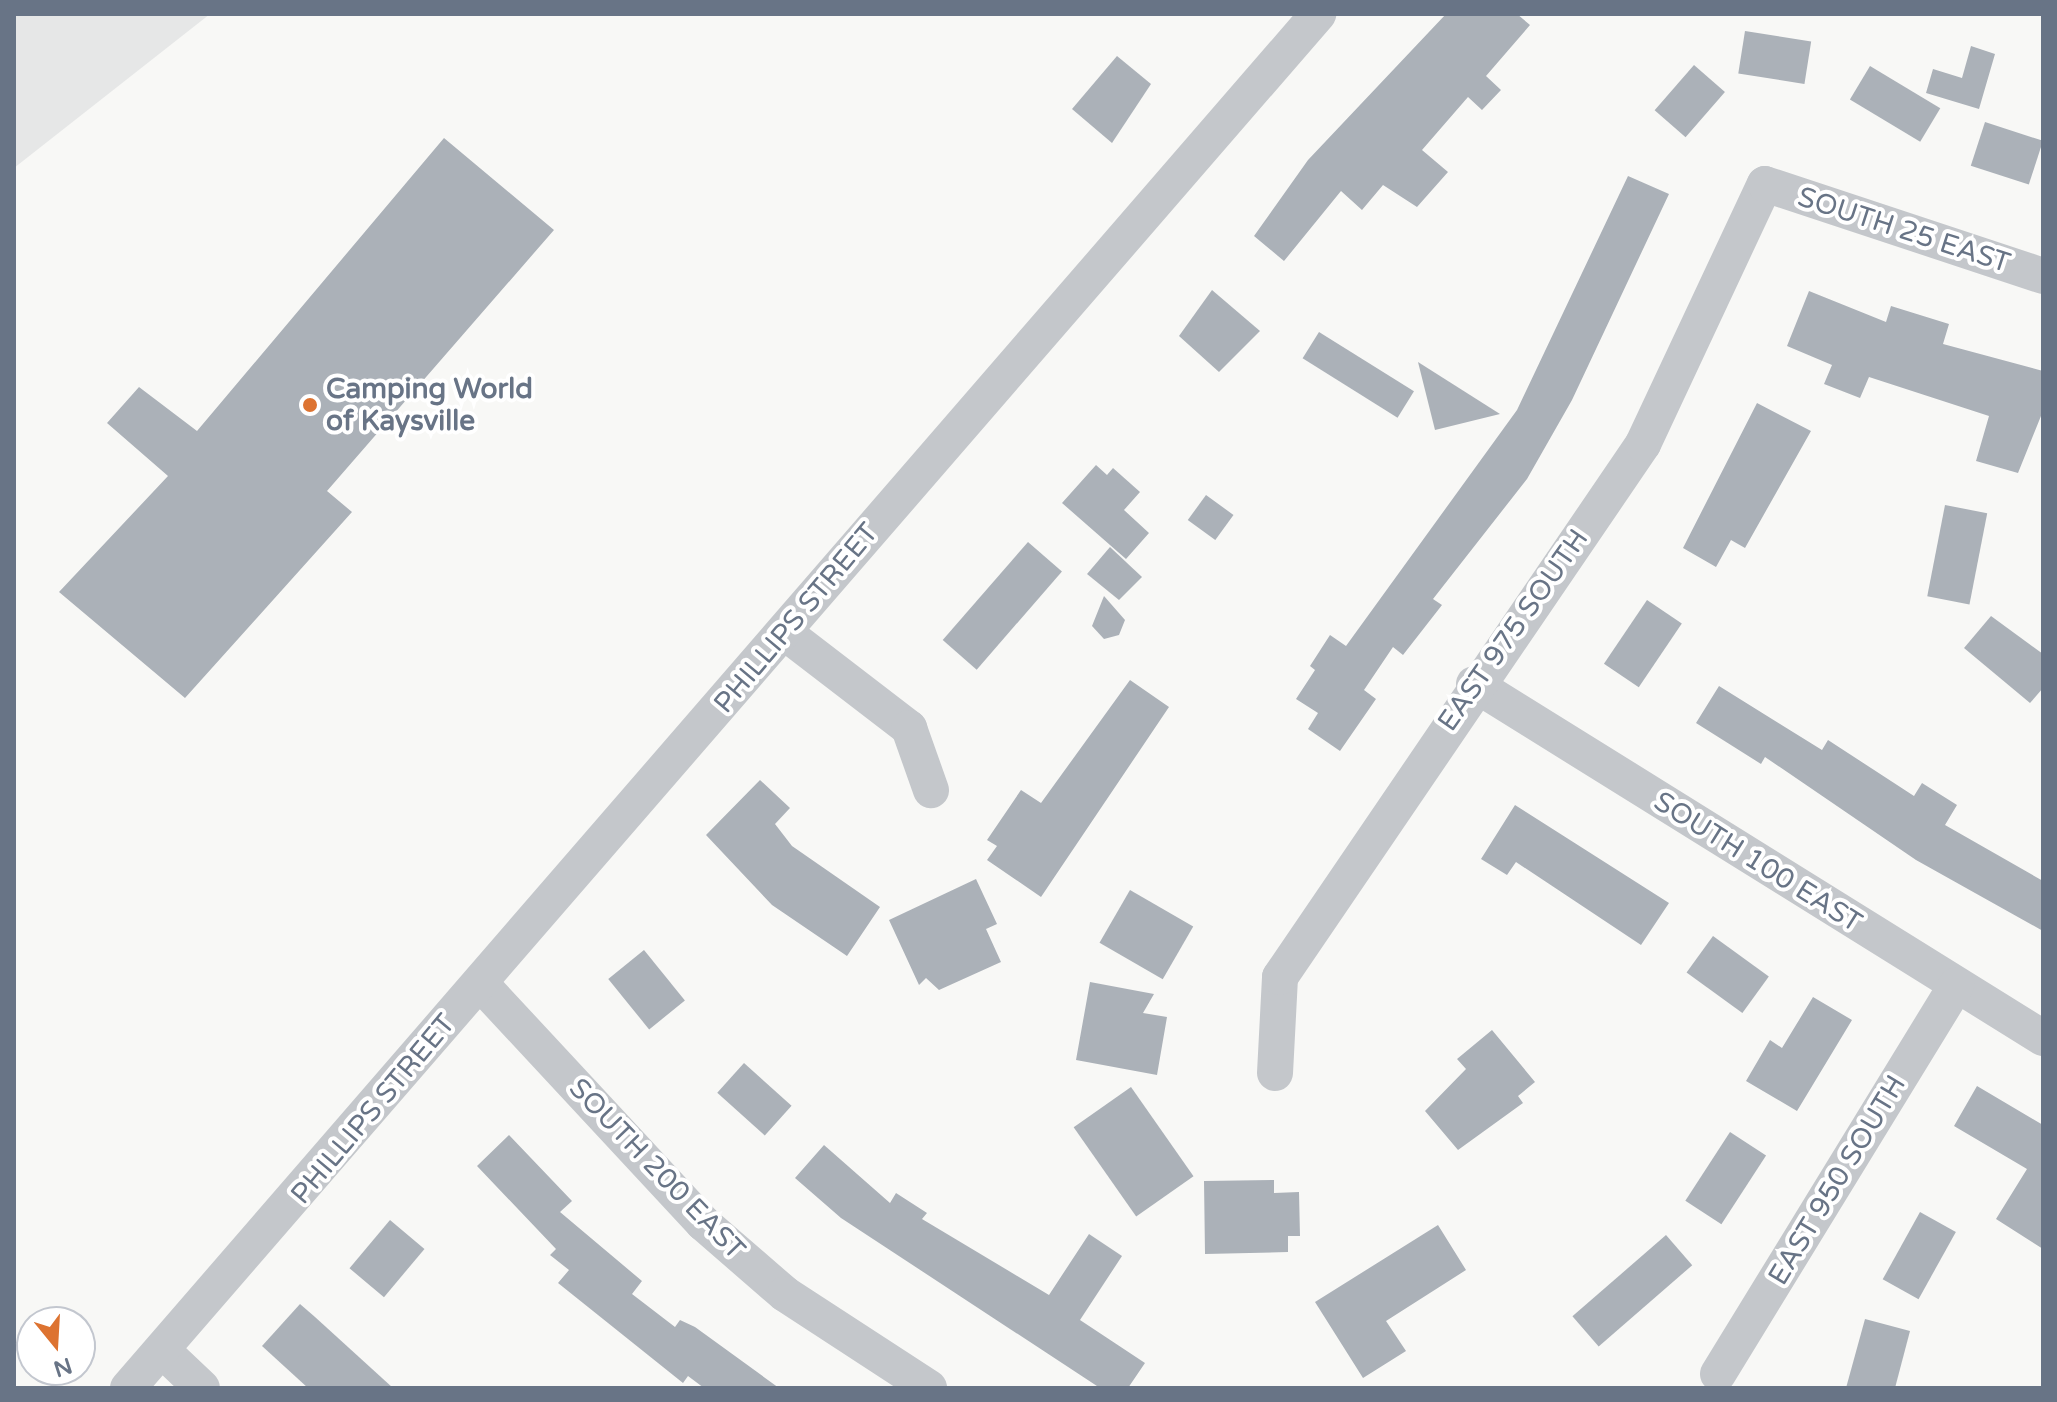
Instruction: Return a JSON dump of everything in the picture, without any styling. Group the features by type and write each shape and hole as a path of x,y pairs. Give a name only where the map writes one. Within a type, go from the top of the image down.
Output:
{"street":[{"name":"PHILLIPS STREET","path":"128,1388 276,1223 1318,14"},
{"name":"SOUTH 25 EAST","path":"1765,184 2043,276"},
{"name":"EAST 975 SOUTH","path":"1275,1073 1280,977 1474,684 1643,444 1765,184"},
{"path":"784,632 909,728 931,790"},
{"name":"SOUTH 100 EAST","path":"1474,684 2043,1038"},
{"name":"SOUTH 200 EAST","path":"480,983 703,1223 785,1294 929,1388"},
{"name":"EAST 950 SOUTH","path":"1718,1374 1956,985"},
{"path":"162,1350 202,1388"}],"shaded area":[{"path":"14,14 210,14 14,168"}],"building":[{"path":"1446,14 1517,14 1530,25 1486,76 1501,90 1482,110 1468,97 1422,150 1448,172 1417,207 1383,185 1362,210 1341,191 1284,261 1254,236 1308,160"},
{"path":"1745,31 1811,41 1804,84 1738,73"},
{"path":"1971,46 1995,54 1979,109 1926,93 1933,69 1962,78"},
{"path":"1117,56 1151,84 1112,143 1072,109"},
{"path":"1694,65 1725,92 1686,137 1655,110"},
{"path":"1870,66 1940,108 1920,142 1850,99"},
{"path":"1985,122 2043,141 2029,185 1971,166"},
{"name":"Camping World of Kaysville","path":"444,138 554,230 327,491 352,512 185,698 59,592 168,476 107,423 139,387 197,431"},
{"path":"1628,176 1669,194 1572,400 1527,479 1433,599 1442,605 1403,655 1393,647 1364,690 1376,699 1340,751 1308,729 1318,713 1296,699 1315,670 1310,666 1330,635 1346,646 1517,410"},
{"path":"1212,290 1260,331 1219,372 1179,336"},
{"path":"1809,291 1886,322 1891,306 1949,324 1943,344 2043,371 2043,411 2018,473 1976,461 1989,416 1869,377 1860,398 1824,384 1832,365 1787,346"},
{"path":"1319,332 1414,391 1398,418 1303,358"},
{"path":"1418,362 1500,414 1435,430"},
{"path":"1757,403 1811,431 1745,548 1731,540 1716,567 1683,548"},
{"path":"1096,465 1107,475 1113,468 1140,492 1124,510 1149,533 1126,559 1062,503"},
{"path":"1206,495 1234,515 1215,540 1188,520"},
{"path":"1945,505 1987,513 1969,604 1927,596"},
{"path":"1028,542 1062,572 977,670 943,640"},
{"path":"1110,547 1142,577 1119,600 1087,574"},
{"path":"1104,596 1125,620 1119,635 1104,639 1092,626"},
{"path":"1647,600 1682,623 1639,687 1604,664"},
{"path":"1991,616 2043,654 2043,688 2030,703 1964,648"},
{"path":"1130,680 1169,707 1041,897 987,860 997,846 987,840 1021,790 1041,803"},
{"path":"1719,686 1822,750 1828,740 1914,796 1922,783 1957,805 1945,825 2043,881 2043,931 1916,860 1765,757 1761,764 1696,723"},
{"path":"760,780 790,808 775,824 792,846 880,907 847,956 772,905 706,835"},
{"path":"1515,805 1669,903 1641,945 1516,862 1507,875 1481,859"},
{"path":"976,879 997,924 986,929 1001,962 939,990 926,978 919,985 889,920"},
{"path":"1130,890 1193,926 1163,979 1100,943"},
{"path":"1713,936 1769,977 1742,1013 1687,972"},
{"path":"644,950 685,1001 649,1029 608,979"},
{"path":"1090,982 1154,994 1143,1013 1167,1017 1157,1075 1076,1060"},
{"path":"1813,997 1852,1020 1797,1111 1746,1081 1770,1040 1782,1048"},
{"path":"1492,1030 1535,1082 1518,1096 1523,1103 1458,1150 1425,1111 1466,1069 1457,1059"},
{"path":"744,1063 792,1106 765,1136 717,1093"},
{"path":"1977,1086 2043,1125 2043,1249 1996,1219 2027,1169 1954,1126"},
{"path":"1131,1087 1194,1176 1136,1216 1074,1127"},
{"path":"1730,1132 1766,1155 1721,1224 1685,1201"},
{"path":"509,1135 572,1201 560,1212 642,1281 632,1294 675,1327 680,1320 695,1327 779,1388 704,1388 688,1376 683,1383 558,1283 569,1270 550,1255 556,1249 477,1166"},
{"path":"824,1145 890,1203 896,1193 927,1213 922,1219 1049,1295 1089,1234 1122,1256 1080,1320 1145,1363 1128,1388 1100,1388 841,1218 795,1178"},
{"path":"1274,1180 1274,1193 1299,1192 1300,1236 1288,1236 1288,1252 1205,1254 1204,1181"},
{"path":"1920,1212 1956,1232 1919,1299 1883,1279"},
{"path":"390,1220 424,1249 384,1297 350,1268"},
{"path":"1438,1225 1466,1270 1386,1321 1406,1351 1363,1378 1315,1302"},
{"path":"1666,1235 1692,1265 1599,1347 1572,1316"},
{"path":"300,1304 393,1388 308,1388 262,1346"},
{"path":"1865,1319 1910,1331 1895,1388 1846,1388"}],"place":[{"name":"Camping World of Kaysville","path":"310,405"}]}
